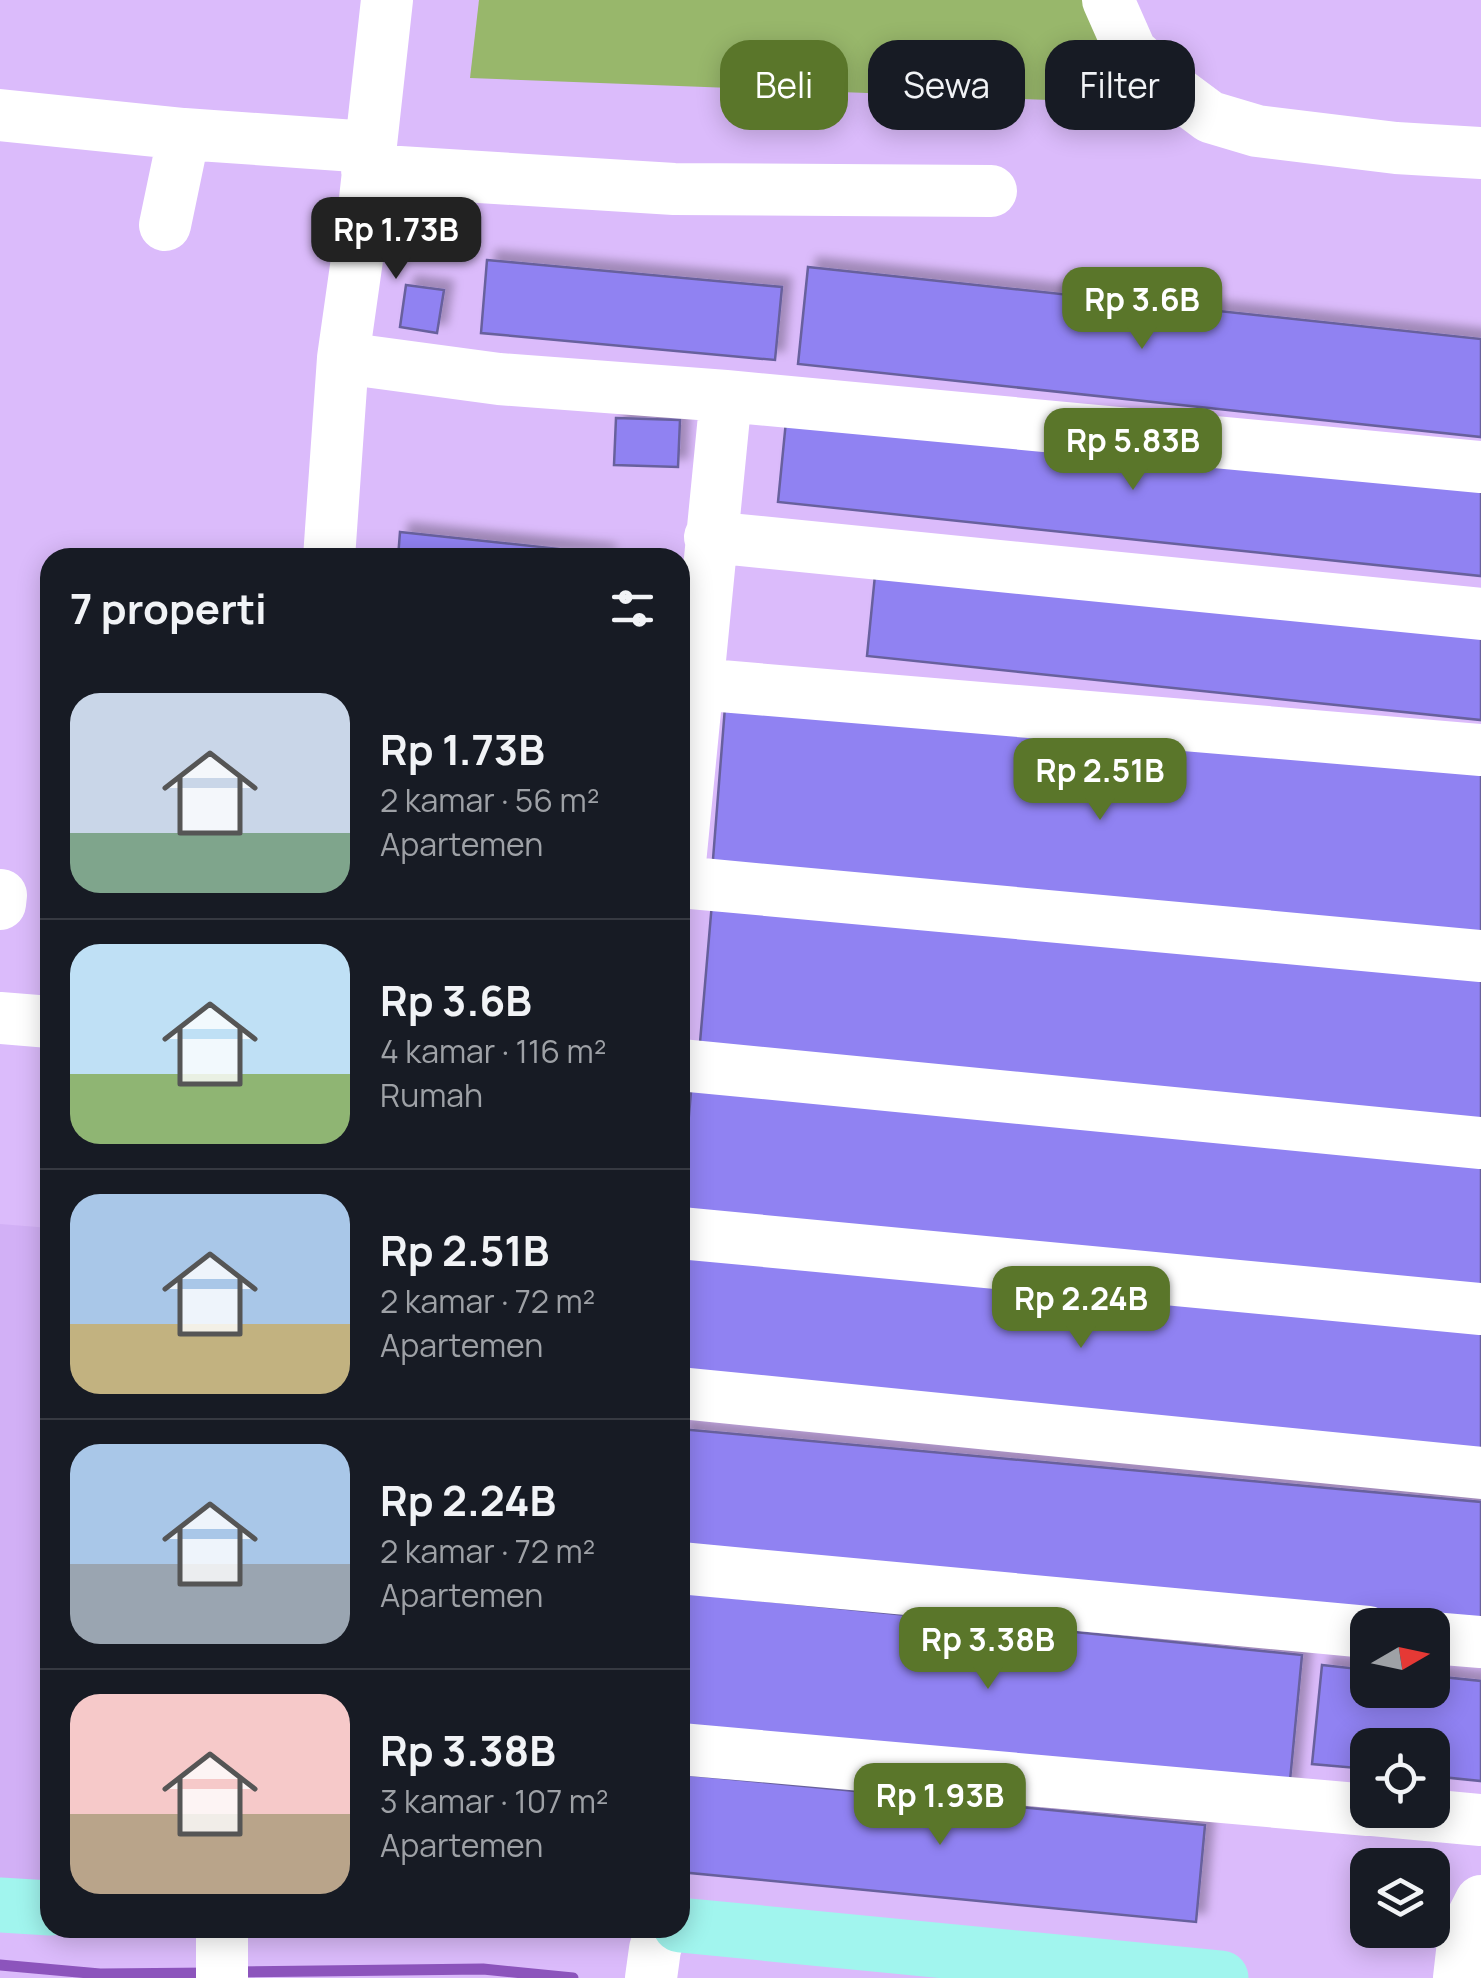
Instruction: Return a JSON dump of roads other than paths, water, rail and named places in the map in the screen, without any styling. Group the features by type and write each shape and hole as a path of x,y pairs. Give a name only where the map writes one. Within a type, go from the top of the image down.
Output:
{"main road":[{"path":"0,1905 40,1907"},
{"path":"662,1945 1221,1978"}],"street":[{"path":"331,548 343,358 387,0"},
{"path":"1108,0 1131,52 1167,86 1210,117 1257,131 1396,148 1481,152"},
{"path":"0,115 368,159 674,189 991,191"},
{"path":"166,226 184,134"},
{"path":"343,358 499,379 726,396 1481,467"},
{"path":"690,758 726,396"},
{"path":"710,537 1481,614"},
{"path":"697,684 1481,750"},
{"path":"690,883 1481,956"},
{"path":"0,904 1,895"},
{"path":"0,1018 40,1021"},
{"path":"690,1066 1481,1144"},
{"path":"690,1233 1481,1310"},
{"path":"690,1394 1481,1472"},
{"path":"690,1569 1350,1630"},
{"path":"1450,1639 1481,1642"},
{"path":"690,1749 1350,1808"},
{"path":"1450,1817 1481,1820"},
{"path":"1459,1978 1464,1934 1481,1900"}],"waterway":[{"path":"0,1965 100,1974 210,1973"},
{"path":"234,1972 483,1969 573,1978"}]}
